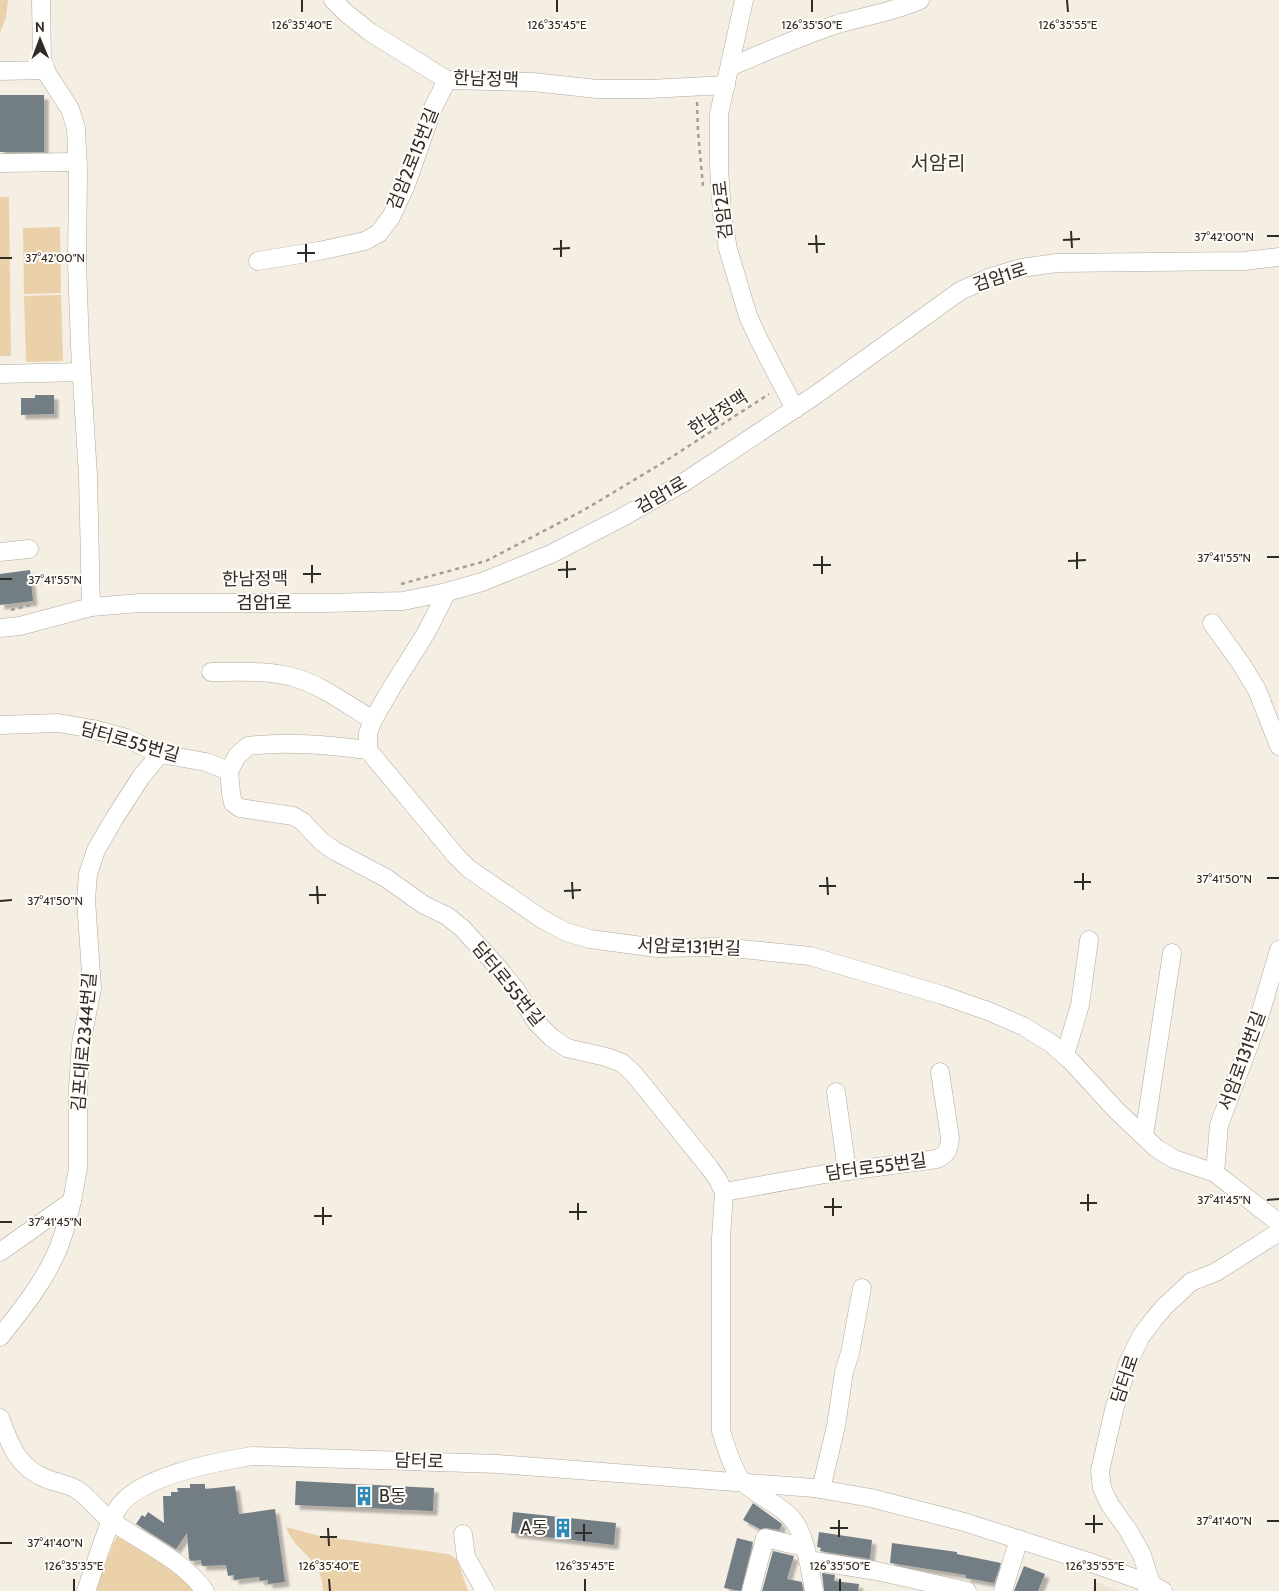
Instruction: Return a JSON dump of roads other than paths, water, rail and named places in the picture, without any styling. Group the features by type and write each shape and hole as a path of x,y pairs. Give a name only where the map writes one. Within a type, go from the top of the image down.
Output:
{"street":[{"path":"41,0 42,60 70,109 76,128 78,162 77,263 88,476 91,607"},
{"path":"333,0 370,32 447,80 533,82 597,89 649,90 726,85"},
{"name":"검암2로","path":"744,0 719,114 719,167 722,214 728,249 748,316 795,409"},
{"path":"730,67 839,24 880,14 920,0"},
{"path":"0,71 46,70"},
{"name":"검암2로15번길","path":"258,261 365,241 379,233 391,216 406,185 433,108 447,80"},
{"path":"0,163 78,162"},
{"name":"검암1로","path":"0,628 20,626 91,607 140,603 403,601 447,592 482,582 551,554 683,483 795,409 960,291 991,277 1021,268 1057,263 1244,261 1279,257"},
{"path":"0,374 82,372"},
{"path":"0,552 29,549"},
{"path":"229,771 237,756 248,746 295,744 368,750 368,733 373,720 426,633 447,592"},
{"path":"1212,623 1257,690 1279,746"},
{"path":"211,672 255,672 296,678 312,685 373,720"},
{"name":"담터로55번길","path":"0,725 58,724 93,729 126,738 160,754 206,762 229,771 233,803 240,808 293,816 302,821 322,842 386,878 424,905 447,916 462,928 494,963 516,990 536,1023 552,1037 568,1048 606,1057 622,1064 648,1091 703,1160 718,1180 724,1192 936,1158 946,1154 950,1138 940,1072"},
{"name":"서암로131번길","path":"368,750 469,869 542,919 566,932 590,939 656,948 722,947 810,956 942,995 988,1011 1023,1026 1052,1044 1156,1148 1174,1158 1216,1173 1279,1223"},
{"name":"김포대로2344번길","path":"0,1337 25,1306 48,1269 63,1237 72,1201 78,1168 78,1088 81,1044 92,988 86,900 88,874 96,850 114,819 141,777 160,754"},
{"path":"1065,1056 1080,1005 1089,940"},
{"name":"서암로131번길","path":"1216,1173 1218,1125 1258,1021 1279,950"},
{"path":"1144,1136 1172,954"},
{"path":"836,1092 847,1171"},
{"path":"724,1192 721,1430 728,1452 743,1482 785,1513 796,1524 806,1553 814,1591"},
{"path":"0,1252 72,1201"},
{"name":"담터로","path":"1154,1589 1142,1556 1128,1530 1110,1505 1102,1488 1100,1471 1114,1410 1128,1363 1141,1336 1154,1319 1165,1306 1192,1282 1222,1269 1279,1232"},
{"path":"821,1489 836,1426 844,1372 850,1353 862,1288"},
{"path":"0,1418 16,1455 26,1468 36,1475 74,1488 111,1521 180,1565 196,1579 205,1591"},
{"name":"담터로","path":"86,1591 111,1521 118,1507 135,1491 164,1478 217,1462 252,1456 498,1464 821,1489 871,1498 964,1522 1019,1539 1154,1589"},
{"path":"463,1534 466,1557 485,1591"},
{"path":"751,1591 765,1538 806,1553 967,1591"},
{"path":"1003,1591 1019,1539"}],"place":[{"name":"B동","path":"364,1496"},
{"name":"A동","path":"563,1528"}],"district":[{"name":"서암리","path":"938,163"}]}
